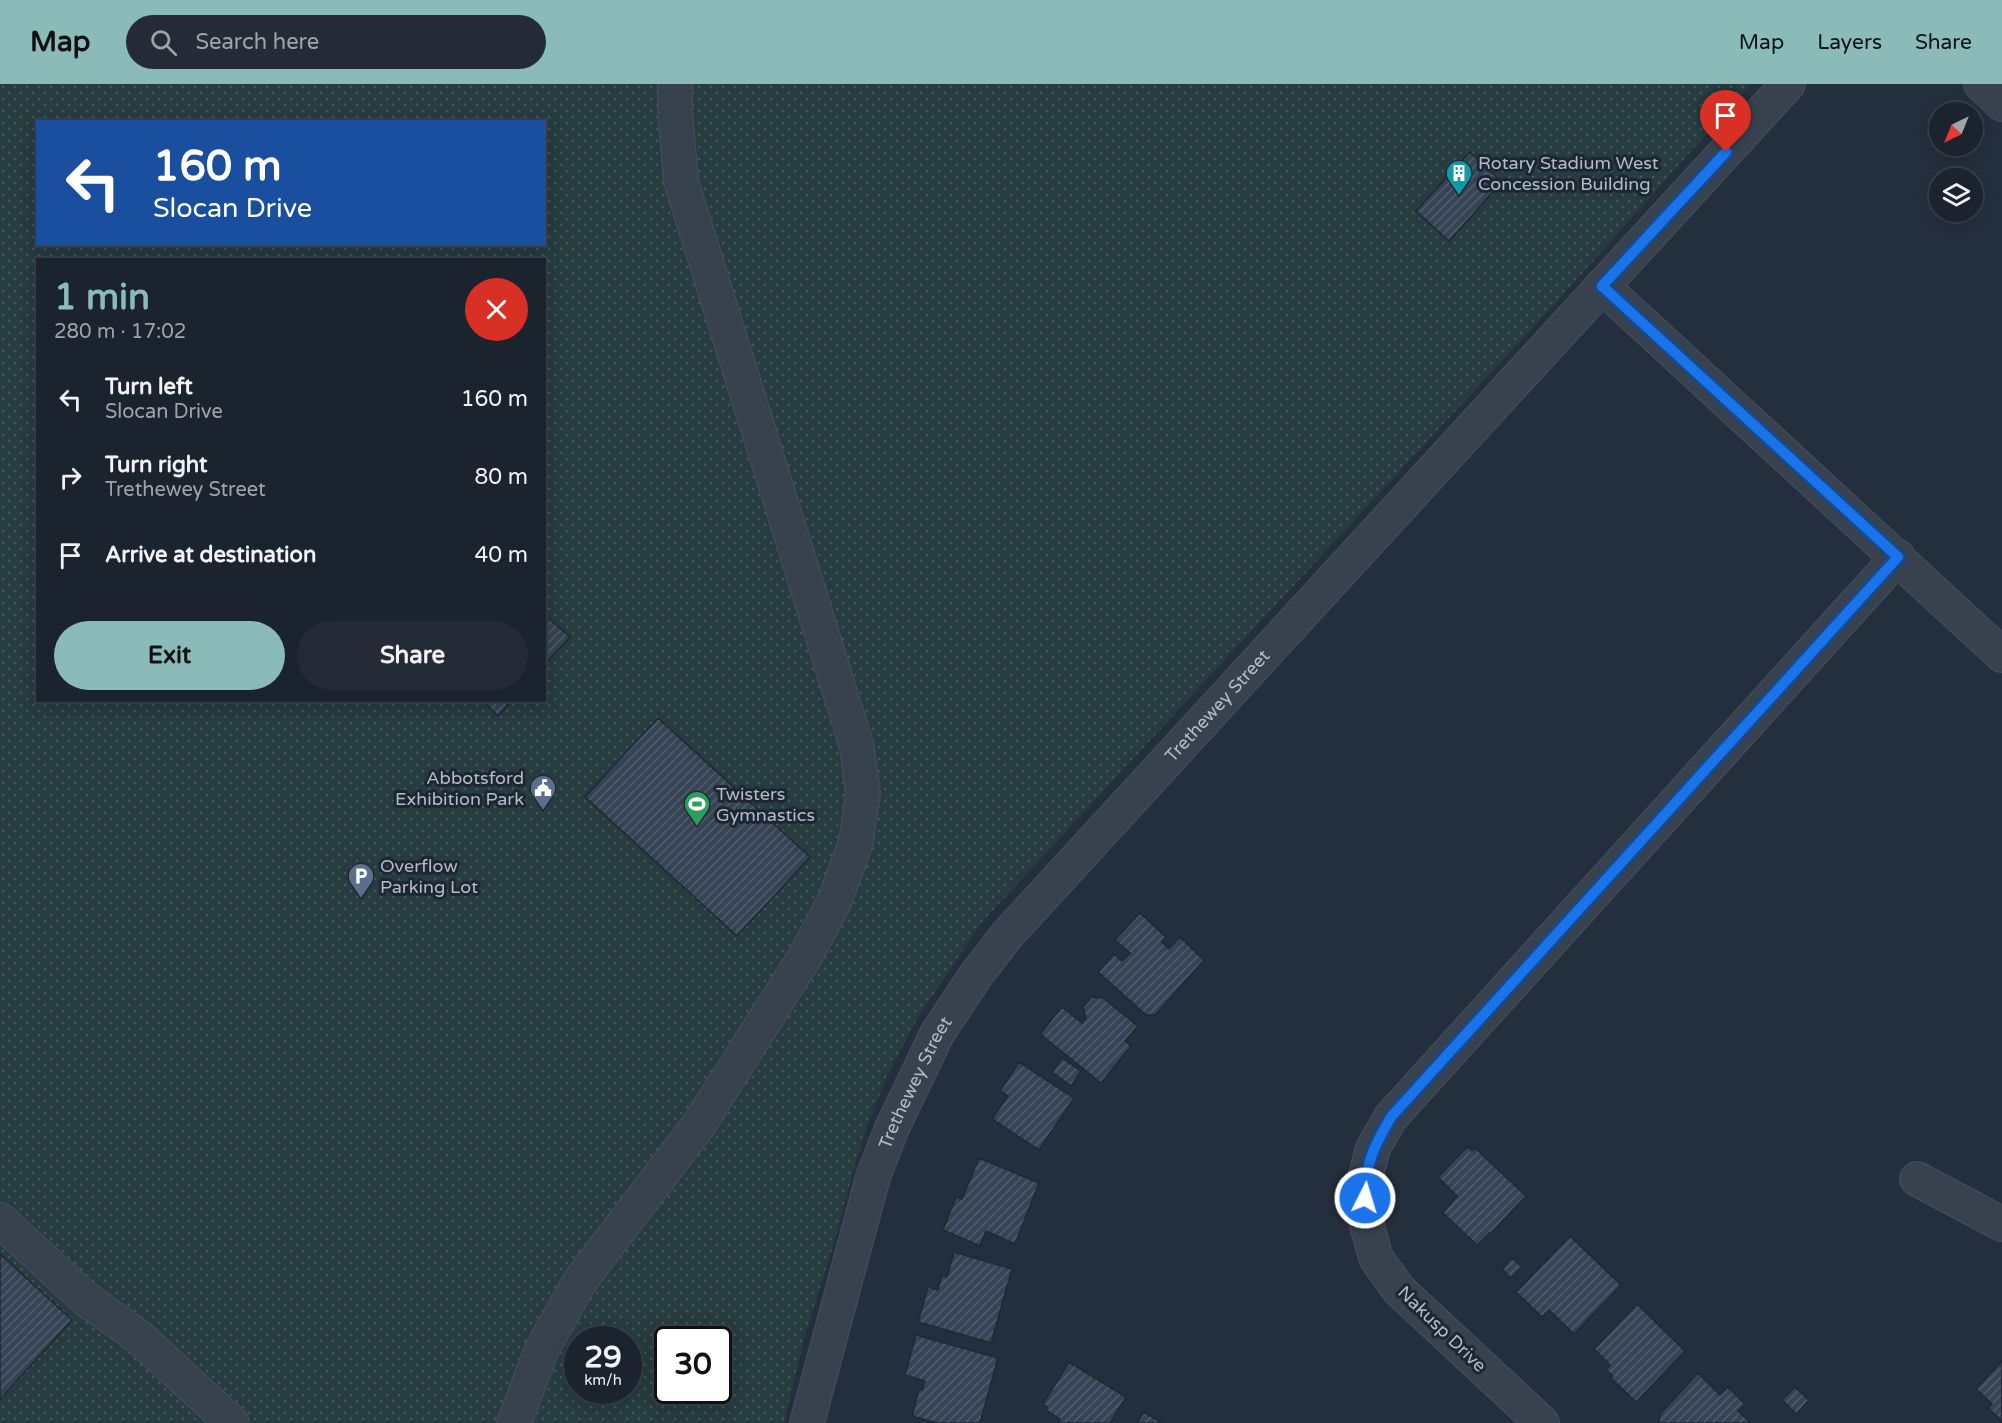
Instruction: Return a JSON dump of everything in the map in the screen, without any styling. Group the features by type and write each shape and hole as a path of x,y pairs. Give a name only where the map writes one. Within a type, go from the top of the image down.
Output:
{"street":[{"path":"514,1423 542,1349 580,1281 698,1126 806,955 835,900 856,842 863,793 857,747 681,181 675,84"},
{"name":"Trethewey Street","path":"807,1423 873,1177 896,1119 937,1034 976,975 1007,935 1788,84"},
{"path":"1981,84 2002,104"},
{"path":"1602,286 2002,655"},
{"name":"Nakusp Drive","path":"1542,1423 1399,1290 1376,1258 1365,1218 1365,1179 1373,1148 1391,1117 1898,557"},
{"path":"1917,1179 2002,1224"},
{"path":"0,1220 87,1300 139,1337 232,1423"}],"green space":[{"name":"Abbotsford Exhibition Park","path":"0,84 1751,84 1562,296 982,922 917,1019 887,1076 854,1168 834,1243 804,1339 784,1423 0,1423"}],"building":[{"name":"Rotary Stadium West Concession Building","path":"1470,152 1502,182 1449,241 1416,211"},
{"path":"546,616 570,637 546,663"},
{"path":"484,702 510,702 498,716"},
{"name":"Twisters Gymnastics","path":"658,718 810,857 737,936 585,797"},
{"path":"1140,913 1166,937 1162,942 1169,949 1180,937 1204,960 1155,1015 1146,1015 1098,972 1114,954 1122,961 1130,953 1115,940"},
{"path":"1092,997 1103,998 1138,1026 1125,1041 1131,1046 1101,1083 1040,1034 1062,1007 1082,1023 1086,1018 1083,1007"},
{"path":"1062,1058 1081,1071 1071,1086 1052,1072"},
{"path":"1019,1062 1074,1098 1039,1150 992,1119 1008,1096 1000,1091"},
{"path":"1468,1146 1472,1151 1475,1148 1526,1196 1477,1245 1443,1213 1457,1196 1438,1177"},
{"path":"979,1158 1039,1183 1015,1244 986,1231 980,1246 943,1230 956,1197 962,1199"},
{"path":"1570,1236 1621,1285 1574,1334 1549,1310 1542,1317 1516,1292"},
{"path":"954,1252 1012,1269 991,1343 918,1322 928,1287 938,1290 942,1275 947,1277"},
{"path":"0,1254 72,1320 0,1399"},
{"path":"1512,1258 1522,1267 1511,1278 1502,1269"},
{"path":"1637,1304 1685,1351 1636,1402 1611,1378 1613,1376 1606,1370 1610,1365 1594,1349"},
{"path":"916,1335 998,1358 980,1423 937,1423 912,1416 919,1389 922,1390 925,1381 905,1375"},
{"path":"2002,1361 2001,1423 2001,1420 1988,1408 1992,1404 1976,1389"},
{"path":"1069,1362 1126,1397 1110,1423 1058,1423 1060,1419 1046,1410 1047,1407 1043,1404"},
{"path":"1698,1373 1720,1395 1728,1387 1745,1404 1738,1411 1749,1421 1748,1423 1659,1423 1660,1414"},
{"path":"1795,1387 1809,1400 1797,1414 1782,1400"},
{"path":"1144,1412 1162,1423 1137,1423"}],"place":[{"name":"Rotary Stadium West Concession Building","path":"1459,196"},
{"name":"Abbotsford Exhibition Park","path":"543,811"},
{"name":"Twisters Gymnastics","path":"697,827"},
{"name":"Overflow Parking Lot","path":"361,899"}],"route":[{"path":"1365,1198 1365,1179 1373,1148 1391,1117 1898,557 1602,286 1726,152"}]}
